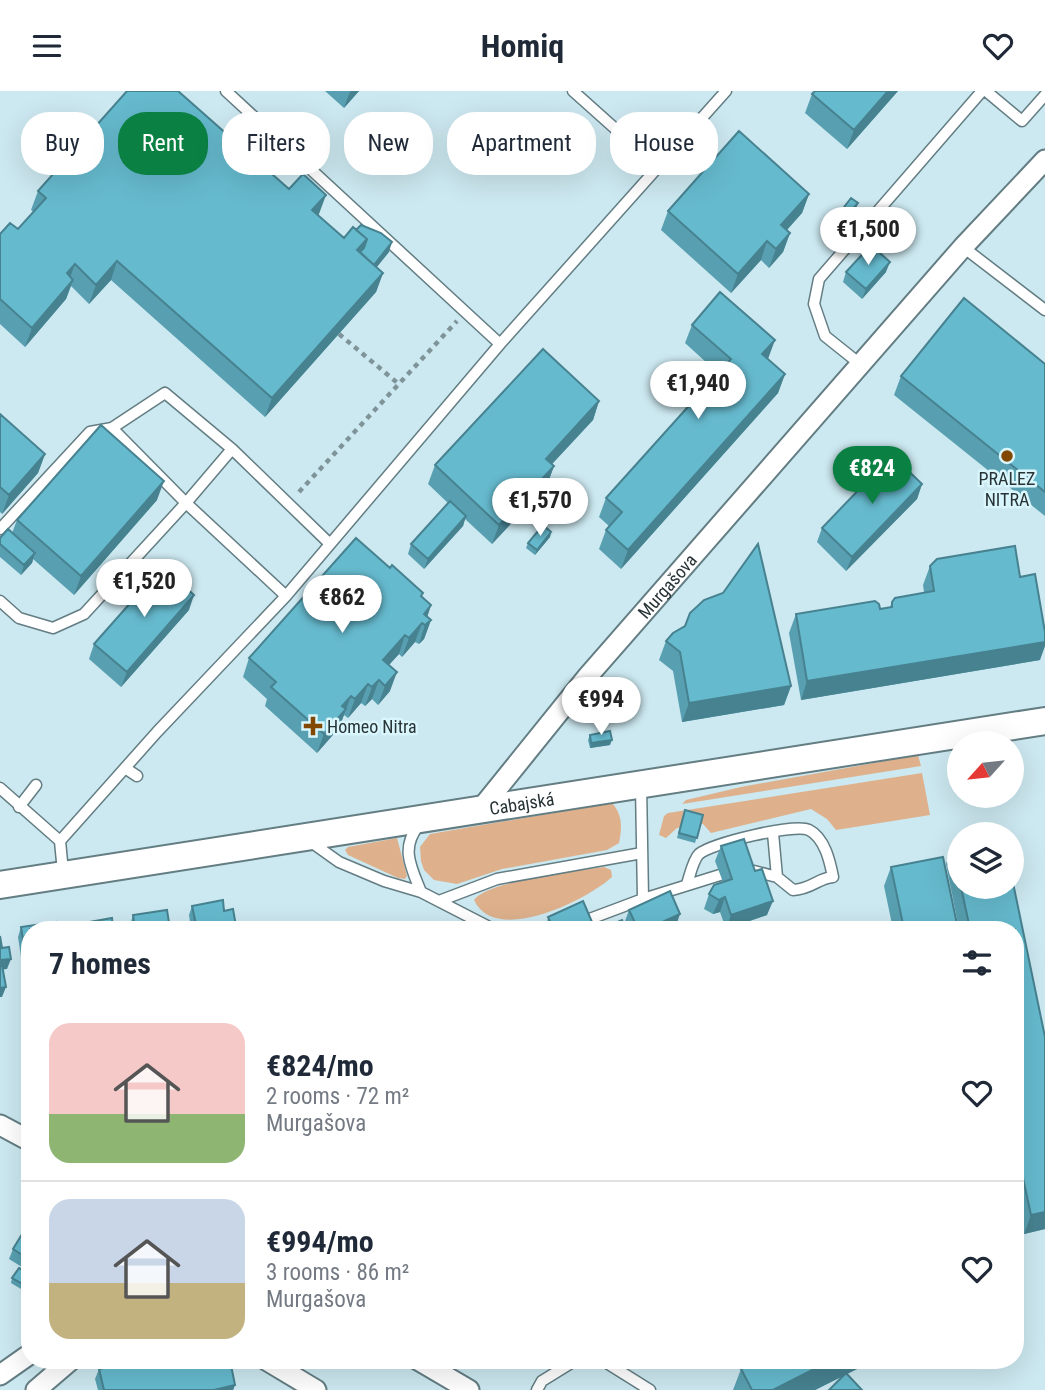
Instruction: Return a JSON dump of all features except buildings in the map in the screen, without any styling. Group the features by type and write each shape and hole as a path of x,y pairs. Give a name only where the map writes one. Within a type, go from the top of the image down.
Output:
{"main road":[{"name":"Cabajská","path":"0,885 1045,721"}],"street":[{"name":"Murgašova","path":"480,810 588,676 963,247 1045,160"},
{"path":"0,1125 21,1136"},
{"path":"0,1375 21,1360"},
{"path":"46,1369 52,1376"},
{"path":"36,1390 60,1369"},
{"path":"281,1369 316,1390"},
{"path":"433,1369 469,1390"}],"lane":[{"path":"226,91 500,344"},
{"path":"573,91 610,124"},
{"path":"707,112 726,91"},
{"path":"860,365 825,336 814,304 819,279 984,91 1022,121 1045,95"},
{"path":"60,841 286,596 500,344 651,175"},
{"path":"963,247 1045,310"},
{"path":"0,529 90,432 112,428 165,393 232,449 330,544"},
{"path":"112,428 186,503 286,596"},
{"path":"0,601 19,618 53,628 84,614 232,449"},
{"path":"125,768 137,776"},
{"path":"641,784 643,899"},
{"path":"19,807 36,785"},
{"path":"0,788 60,841 64,876"},
{"path":"421,892 408,862 410,836 423,819"},
{"path":"687,884 697,856 711,846 735,838 795,828 809,830 821,842 829,857 834,877 825,878 807,889 793,890 777,877 744,869"},
{"path":"773,833 777,877"},
{"path":"305,838 339,862 384,881 421,892 478,921"},
{"path":"439,901 497,879 642,853"},
{"path":"584,921 720,875"},
{"path":"537,1390 542,1381 561,1369"},
{"path":"616,1369 650,1390"}],"path":[{"path":"289,503 465,312"},
{"path":"339,334 400,384"}],"shaded area":[{"path":"918,755 921,766 682,804 686,800 741,787"},
{"path":"922,773 930,815 836,830 827,819 811,809 711,833 703,824 677,828 666,838 659,835 664,816 668,813"},
{"path":"612,803 620,817 621,832 619,843 607,850 502,869 457,884 434,880 424,870 421,861 420,847 430,834"},
{"path":"397,838 407,876 405,879 348,855 345,850 348,847"},
{"path":"604,867 611,870 612,877 600,886 563,907 541,914 520,919 501,919 485,913 474,900 482,893 514,882"}],"place":[{"name":"PRALEZ NITRA","path":"1007,456"},
{"name":"Homeo Nitra","path":"313,726"}]}
